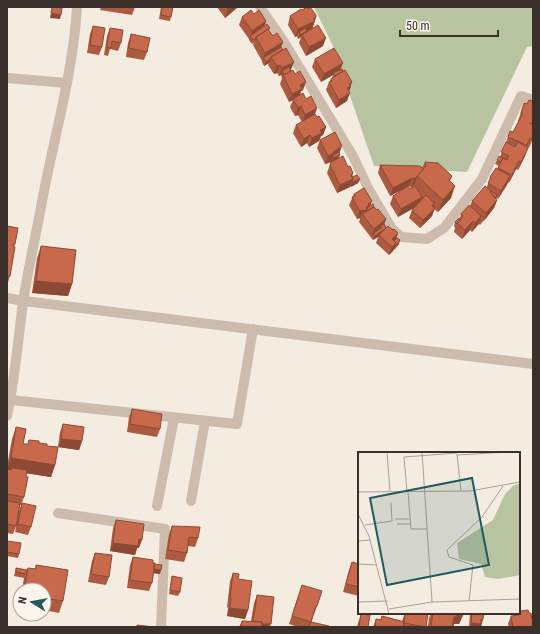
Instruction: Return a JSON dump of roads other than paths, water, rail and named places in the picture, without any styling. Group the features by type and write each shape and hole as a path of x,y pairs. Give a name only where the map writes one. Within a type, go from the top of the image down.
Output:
{"street":[{"path":"7,416 24,301 44,189 68,83 76,26 77,7"},
{"path":"260,7 284,42 353,156 368,188 392,229 401,237 427,239 444,228 482,179 521,96 533,100"},
{"path":"7,78 68,83"},
{"path":"7,298 533,364"},
{"path":"9,404 237,424 253,329"},
{"path":"157,506 174,418"},
{"path":"191,501 205,421"},
{"path":"58,514 165,530 161,627"}]}
